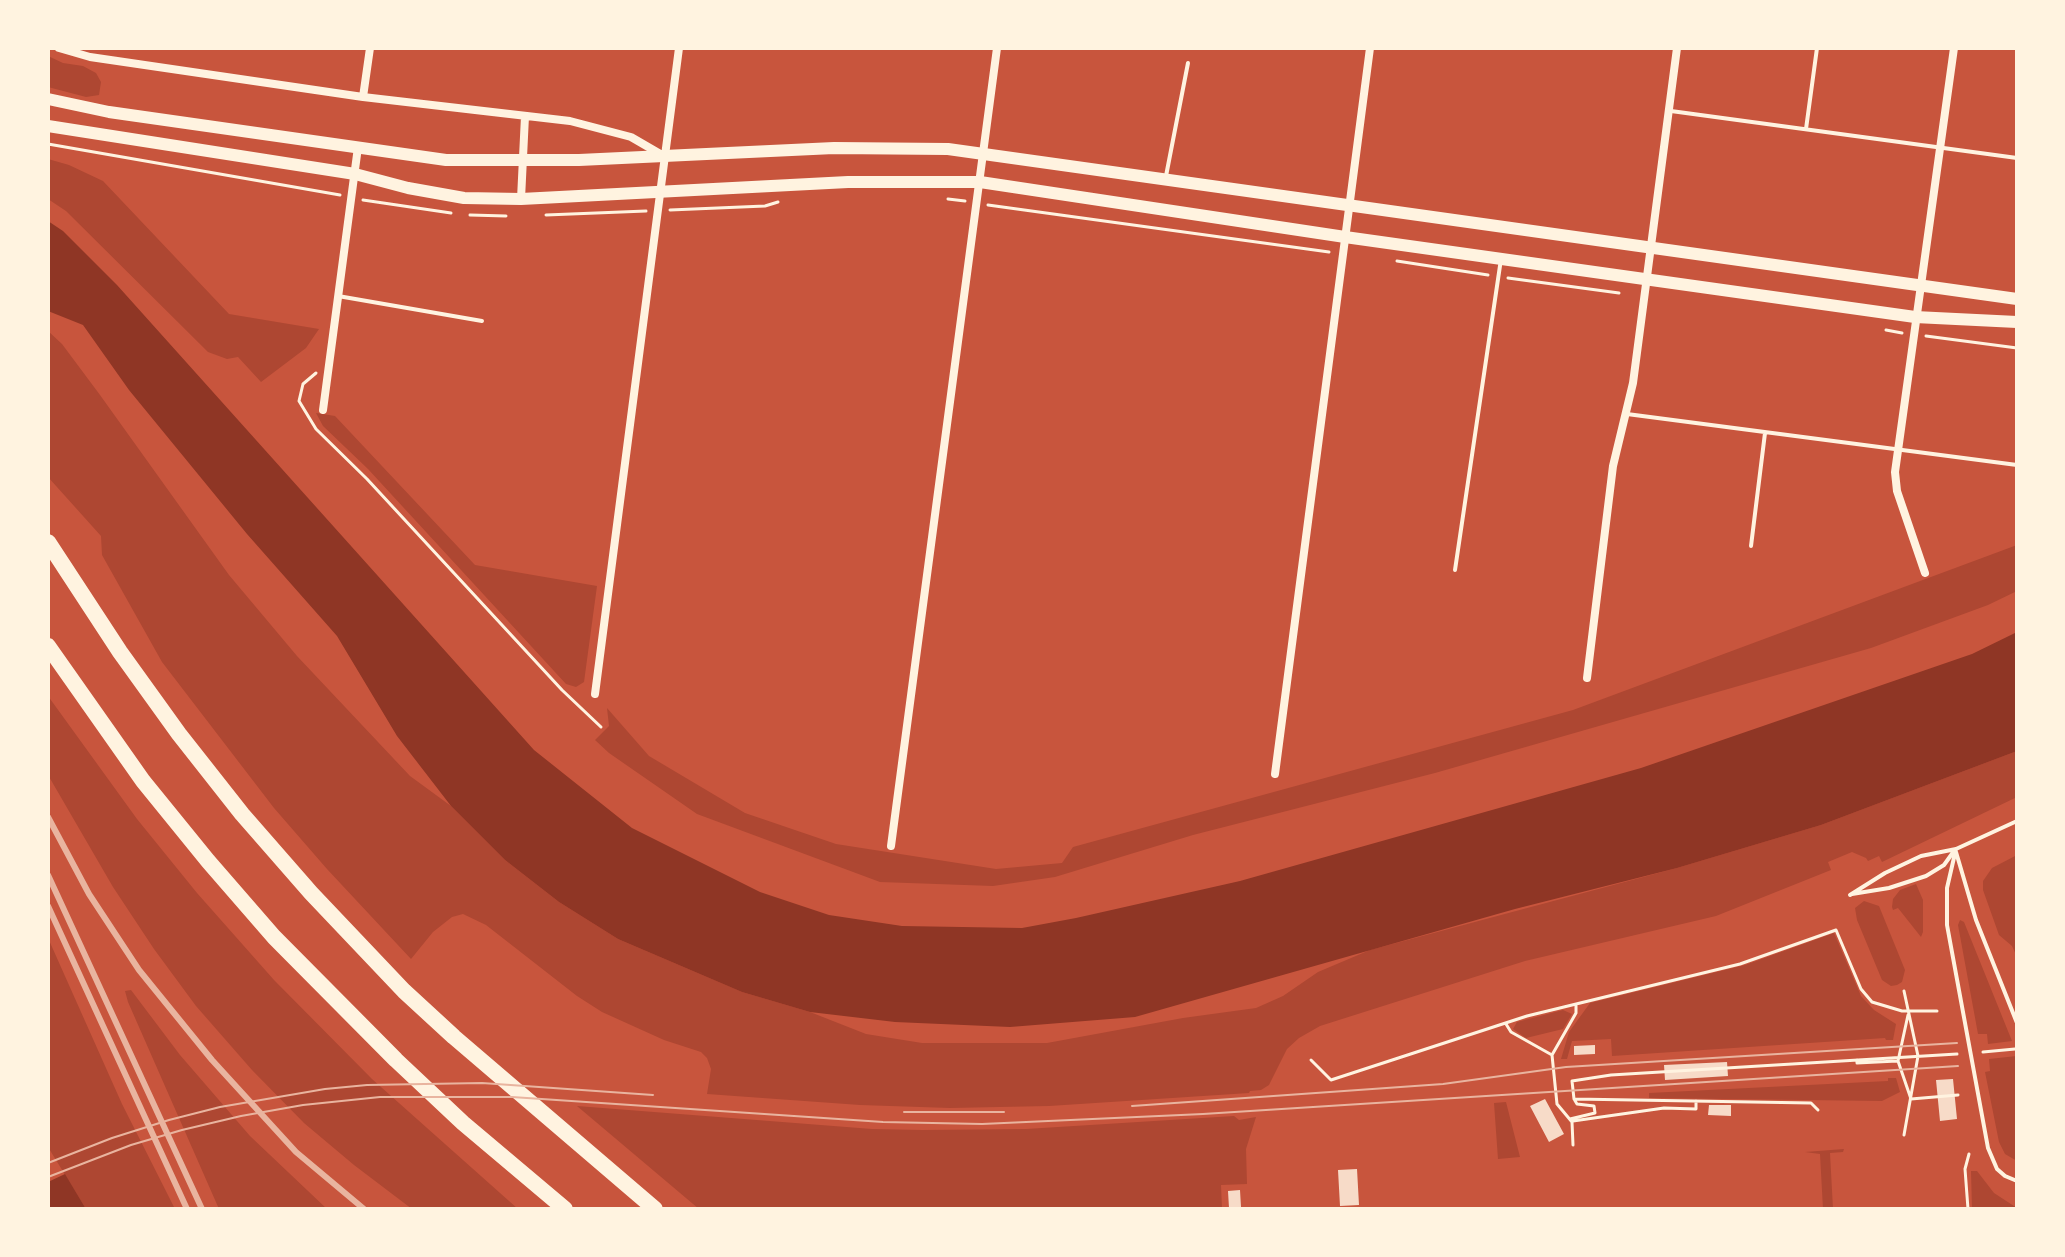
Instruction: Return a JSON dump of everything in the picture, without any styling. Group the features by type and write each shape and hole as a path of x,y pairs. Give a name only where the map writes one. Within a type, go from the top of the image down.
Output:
{"highway":[{"path":"48,542 120,652 188,746 301,882 404,991 655,1209"},
{"path":"48,646 143,781 208,861 293,956 440,1102 565,1209"}],"main road":[{"path":"48,99 109,112 446,160 523,161 834,148 948,149 2017,299"},
{"path":"48,126 355,174 464,198 521,199 848,182 980,182 1915,317 2017,322"}],"street":[{"path":"363,97 370,48"},
{"path":"595,694 679,48"},
{"path":"891,846 997,48"},
{"path":"1275,774 1370,48"},
{"path":"1587,678 1613,466 1633,383 1677,48"},
{"path":"1925,573 1897,491 1895,472 1954,48"},
{"path":"65,49 90,57 363,97 570,121 631,137 665,156"},
{"path":"521,199 525,116"},
{"path":"323,410 358,147"}],"lane":[{"path":"1806,130 1817,48"},
{"path":"1166,178 1188,63"},
{"path":"1669,111 2017,158"},
{"path":"1455,570 1501,259"},
{"path":"338,296 482,321"},
{"path":"1625,414 2017,465"},
{"path":"1751,546 1765,432"},
{"path":"1956,849 1935,872 1889,888 1850,895 1921,856 1956,849 2017,821"},
{"path":"1956,849 1976,920 2017,1023"},
{"path":"1956,849 1947,888 1947,925 1988,1148 1997,1169 2017,1181"}],"path":[{"path":"329,366 313,374 303,384 299,401 316,429 367,479 562,690 601,727"},
{"path":"1311,1060 1331,1080 1506,1023 1740,964 1836,930 1866,995 1883,1007 1937,1011"},
{"path":"1904,991 1918,1056 1904,1135"},
{"path":"1573,1145 1570,1120 1557,1104 1552,1055 1576,1013 1576,1004"},
{"path":"1909,1011 1899,1059 1911,1099"},
{"path":"1506,1023 1511,1032 1552,1055"},
{"path":"1983,1052 2015,1049"},
{"path":"1570,1120 1595,1113 1594,1106 1577,1104 1572,1081 1602,1076 1957,1054"},
{"path":"1911,1099 1958,1095"},
{"path":"1574,1099 1811,1103 1818,1110"},
{"path":"1570,1120 1664,1108 1696,1109 1696,1101"},
{"path":"1968,1209 1965,1169 1969,1154"}],"shaded area":[{"path":"48,56 96,73 101,82 99,95 86,97 48,87"},
{"path":"48,159 103,181 229,314 319,329 306,348 261,382 238,357 227,359 208,352 66,211 48,199"},
{"path":"48,221 63,231 117,285 534,750 632,828 760,892 829,915 902,926 1022,928 1240,881 1641,768 1972,654 2017,632 2017,751 1821,825 1677,868 1515,909 1135,1017 1010,1027 895,1022 810,1012 742,992 618,939 559,902 505,860 451,806 397,736 337,636 247,534 129,390 83,325 48,311"},
{"path":"48,331 62,344 100,395 229,575 297,656 410,776 451,806 505,860 559,902 618,939 742,992 810,1012 866,1034 922,1043 1047,1043 1256,1008 1283,996 1318,972 1370,950 1677,868 1821,825 2017,751 2017,797 1882,862 1879,856 1868,861 1852,852 1828,862 1831,870 1716,916 1525,961 1320,1026 1287,1049 1269,1085 1249,1093 1049,1106 950,1108 707,1094 711,1069 701,1052 664,1040 602,1012 486,925 463,914 452,917 433,932 411,959 274,808 162,662 102,555 101,536 48,477"},
{"path":"316,413 335,416 475,565 597,586 584,682 576,687 566,684 368,469 323,426"},
{"path":"2017,545 2017,591 1988,605 1871,648 1435,773 1193,835 1055,877 993,886 880,882 697,814 595,740 609,726 607,708 649,756 745,813 836,844 996,869 1062,863 1073,847 1573,710"},
{"path":"48,696 137,819 274,980 372,1079 518,1209 412,1209 304,1123 252,1070 196,1006 154,949 113,887 48,775"},
{"path":"2017,855 2017,957 2012,946 1999,935 1983,890 1983,881 1992,868"},
{"path":"1916,884 1923,900 1921,937 1898,908 1893,910 1892,907 1893,899 1900,890"},
{"path":"1864,901 1879,906 1905,970 1902,982 1897,985 1891,986 1882,980 1857,920 1855,908"},
{"path":"1960,920 1964,922 2012,1041 1988,1044 1987,1034 1978,1034 1958,925"},
{"path":"1834,933 1861,996 1874,1010 1896,1024 1893,1040 1885,1038 1612,1056 1611,1039 1572,1041 1567,1059 1561,1059 1569,1032 1590,1003 1745,965"},
{"path":"48,938 122,1104 175,1209 86,1209 48,1147"},
{"path":"131,990 180,1055 250,1136 327,1209 219,1209 128,1002 125,991"},
{"path":"1563,1010 1572,1014 1563,1029 1526,1038 1513,1029 1517,1022"},
{"path":"2017,1056 2017,1161 2005,1154 1999,1142 1985,1072 1990,1071 1989,1059"},
{"path":"1888,1078 1896,1078 1900,1092 1882,1101 1649,1098 1649,1093 1888,1081"},
{"path":"1506,1102 1520,1157 1498,1159 1494,1103"},
{"path":"577,1106 872,1129 923,1130 1026,1129 1256,1117 1246,1149 1247,1184 1221,1185 1222,1209 699,1209"},
{"path":"1844,1149 1843,1152 1830,1153 1833,1209 1823,1209 1820,1154 1805,1152"},
{"path":"1971,1171 1977,1171 1994,1193 2017,1208 1972,1209"},
{"path":"65,1174 86,1209 48,1209 48,1182"}],"building":[{"path":"1595,1045 1595,1054 1574,1055 1574,1046"},
{"path":"1727,1062 1728,1076 1665,1080 1664,1065"},
{"path":"1953,1079 1957,1119 1940,1121 1936,1080"},
{"path":"1545,1099 1564,1134 1549,1142 1530,1106"},
{"path":"1709,1105 1731,1105 1731,1116 1708,1115"},
{"path":"1357,1169 1359,1205 1340,1206 1338,1170"},
{"path":"1240,1190 1241,1207 1229,1208 1228,1191"}],"tram line":[{"path":"1132,1106 1443,1084 1566,1067 1957,1043"},
{"path":"48,1177 131,1145 182,1130 303,1105 380,1097 512,1097 883,1122 982,1124 1203,1114 1958,1066"},
{"path":"48,1163 169,1120 220,1107 325,1089 482,1083 653,1095"},
{"path":"904,1112 1004,1112"}],"railway":[{"path":"48,817 89,894 139,970 212,1060 296,1152 364,1209"},
{"path":"48,875 202,1209"},
{"path":"48,906 187,1209"}]}
